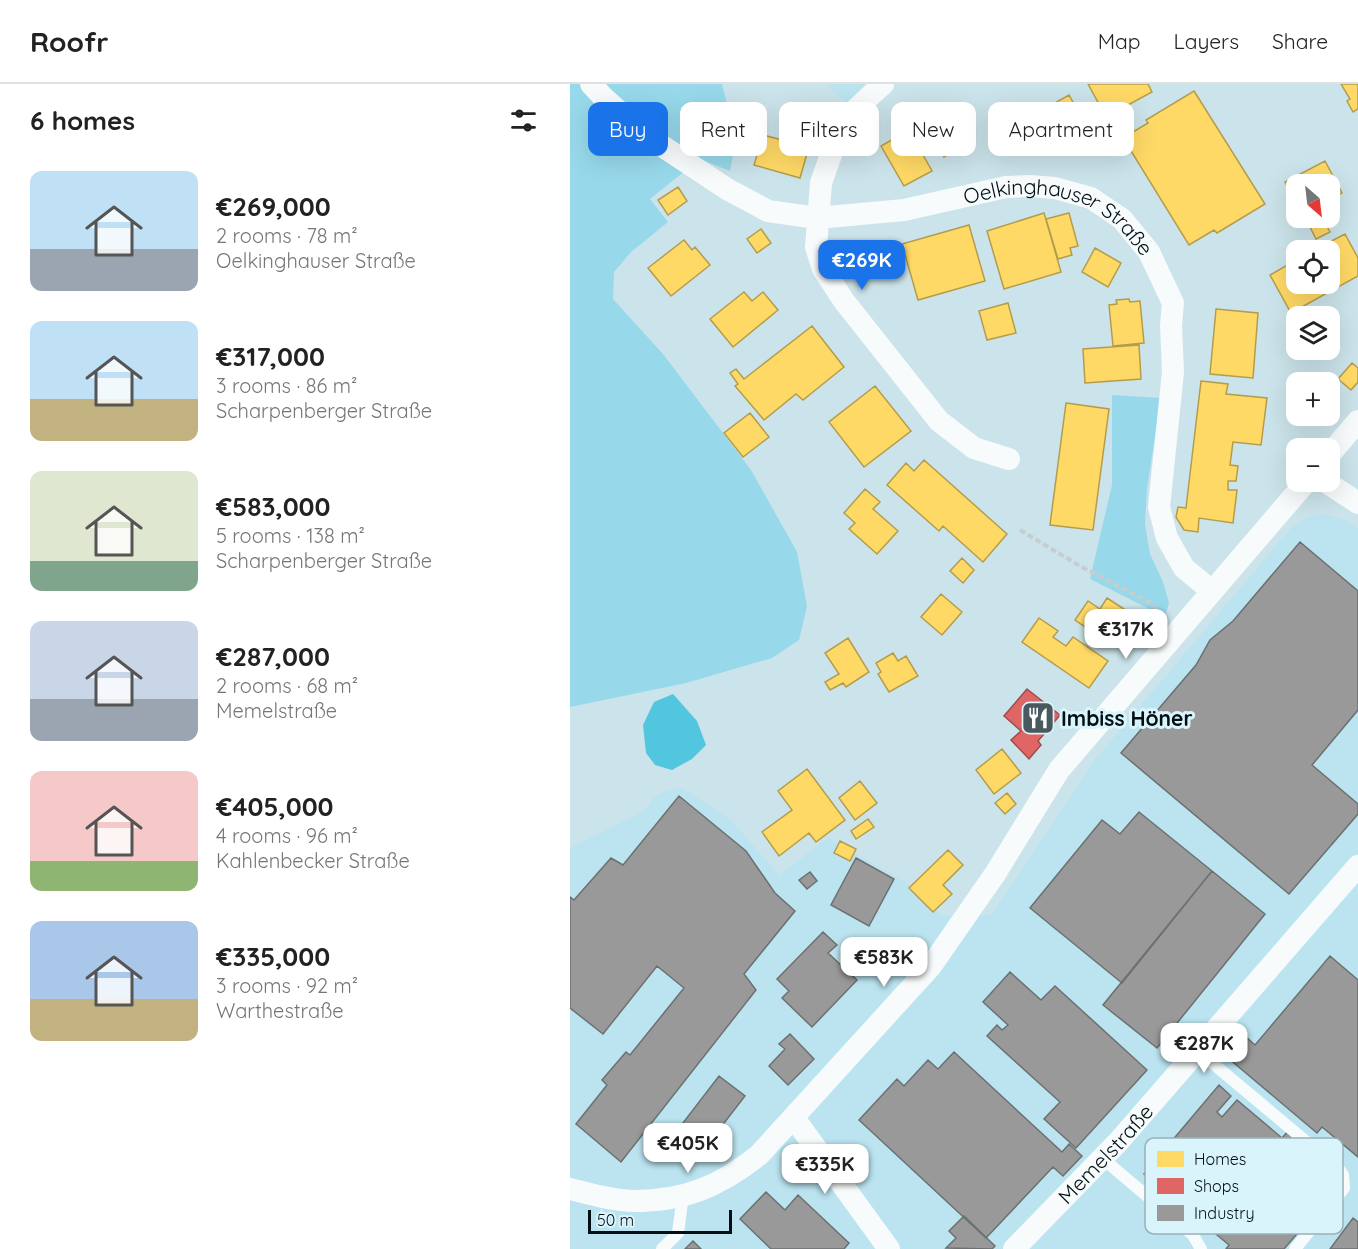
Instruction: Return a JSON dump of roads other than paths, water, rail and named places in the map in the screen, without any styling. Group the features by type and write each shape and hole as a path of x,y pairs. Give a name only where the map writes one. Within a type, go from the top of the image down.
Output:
{"street":[{"name":"Oelkinghauser Straße","path":"591,84 603,98 647,136 727,189 768,212 817,218 904,210 1006,187 1030,186 1056,188 1091,198 1122,219 1149,252 1173,303 1171,325 1173,372 1159,507 1167,538 1184,568 1212,591"},
{"path":"883,84 853,112 840,129 821,183 816,247 823,269 844,301 939,421 974,448 1009,459"},
{"path":"1340,442 1358,421"},
{"path":"1340,491 1358,503"},
{"path":"570,1189 633,1201 700,1192 735,1174 759,1155 931,966 995,874 1059,770 1297,492"},
{"name":"Memelstraße","path":"1014,1249 1102,1158 1358,866"},
{"path":"794,1118 889,1249"}],"lane":[{"path":"1198,1051 1303,1138"},
{"path":"1102,1158 1145,1194"},
{"path":"662,1249 678,1233 683,1195"},
{"path":"1192,1234 1202,1249"},
{"path":"1295,1249 1307,1234"}],"place":[{"name":"Imbiss Höner","path":"1038,718"}]}
